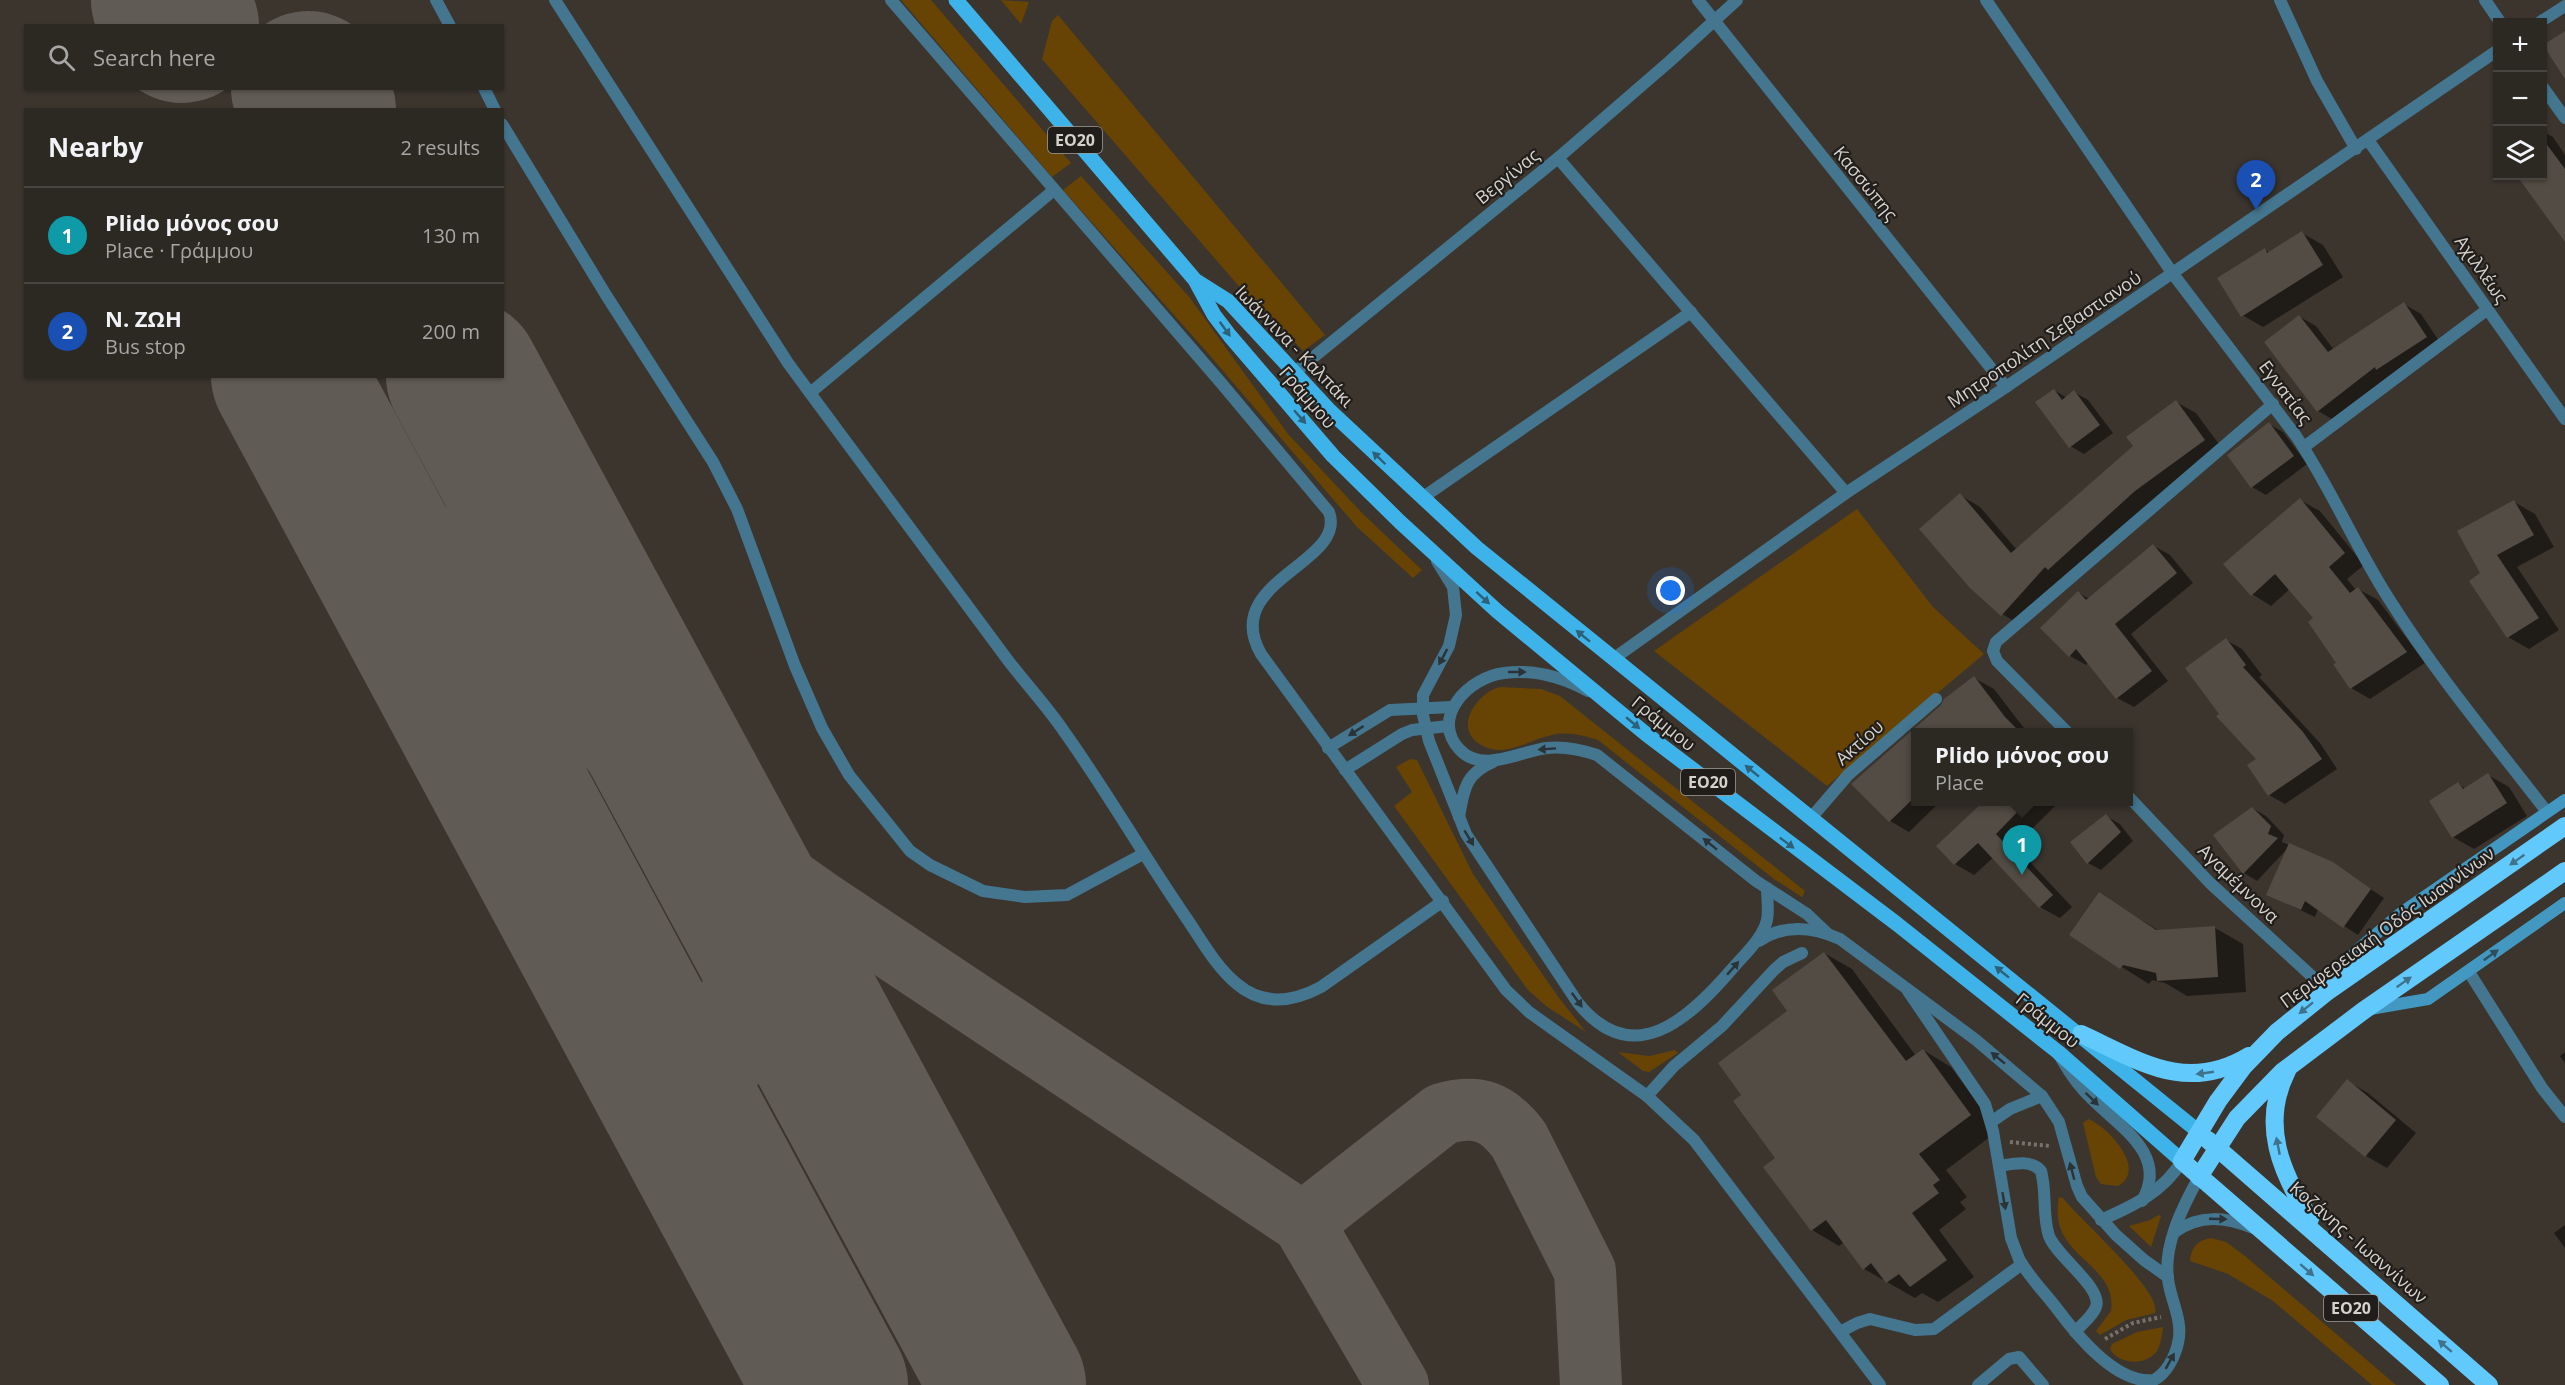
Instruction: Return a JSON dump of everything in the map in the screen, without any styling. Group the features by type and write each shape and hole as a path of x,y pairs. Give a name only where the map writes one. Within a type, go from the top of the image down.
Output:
{"highway":[{"name":"Περιφερειακή Οδός Ιωαννίνων","path":"2182,1161 2218,1101 2258,1051 2328,991 2565,826"},
{"path":"2199,1177 2216,1147 2247,1106 2289,1066 2363,1011 2565,871"},
{"path":"2081,1035 2146,1064 2185,1074 2202,1074 2220,1070 2258,1051"},
{"path":"2289,1066 2276,1097 2276,1142 2291,1189 2320,1236"},
{"name":"Κοζάνης - Ιωαννίνων","path":"2199,1132 2489,1385"},
{"name":"ΕΟ20","path":"2182,1161 2440,1385"}],"main road":[{"name":"ΕΟ20","path":"956,0 1195,280"},
{"name":"Ιωάννινα - Καλπάκι","path":"1195,280 1228,301 1294,373 1422,498"},
{"name":"Ιωάννινα - Καλπάκι","path":"1195,280 1214,315 1261,373"},
{"name":"Γράμμου","path":"1261,373 1333,456 1373,497 1497,611 1730,800 1897,924 2058,1052 2182,1161"},
{"name":"Γράμμου","path":"1422,498 1476,548 1612,659 2199,1132"}],"street":[{"path":"436,0 449,24"},
{"path":"555,0 788,363 1009,661 1063,729 1143,854 1227,974 1247,992 1272,999 1288,1000 1304,996 1321,987 1443,901"},
{"path":"891,0 1222,384 1329,512 1331,523 1327,537 1263,596 1252,627 1254,643 1328,748 1513,997 1539,1020 1647,1095 1678,1123 1705,1152 1880,1385"},
{"name":"Κασσώπης","path":"1698,0 2006,387"},
{"name":"Βεργίνας","path":"1294,373 1558,158 1737,0"},
{"name":"Εγνατίας","path":"1986,0 2173,274 2304,447 2405,624 2547,812"},
{"path":"2280,0 2317,81 2356,149"},
{"path":"2485,0 2497,18"},
{"path":"2546,18 2565,6"},
{"name":"Μητροπολίτη Σεβαστιανού","path":"1612,659 1846,493 2173,274 2493,54"},
{"path":"485,90 494,108"},
{"path":"2547,93 2565,118"},
{"path":"504,127 606,295 713,462 737,509 795,666 822,728 849,775 910,851 930,865 983,891 1025,897 1067,895 1143,854"},
{"name":"Αχιλλέως","path":"2368,140 2565,419"},
{"path":"1558,158 1846,493"},
{"path":"810,393 1054,190"},
{"path":"2304,447 2488,309"},
{"path":"1422,498 1691,312"},
{"path":"2063,728 1997,661 1993,651 1996,642 2273,404"},
{"path":"1426,546 1453,587 1456,615 1449,646 1424,690 1423,708 1426,729 1466,834 1578,1003 1605,1028 1634,1037 1648,1036 1661,1031 1695,1007 1753,945 1772,932 1797,929 1827,933 1846,942 1908,991 1976,1040 2042,1096 2059,1122 2082,1197 2101,1220 2144,1260 2168,1277"},
{"path":"1497,760 1478,760 1465,754 1456,745 1448,726 1452,707 1462,695 1482,681 1499,673 1516,672 1557,677 1609,704"},
{"name":"Ακτίου","path":"1811,818 1848,775 1936,699"},
{"path":"1328,748 1390,710 1452,707"},
{"path":"1345,770 1402,734 1448,726"},
{"path":"1459,818 1463,793 1474,772 1497,760 1549,747 1597,755 1761,884 1807,914 1827,933"},
{"path":"2328,991 2356,951 2377,933 2565,800"},
{"name":"Αγαμέμνονα","path":"2133,801 2210,883 2328,991"},
{"path":"1753,945 1767,921 1761,884"},
{"path":"2363,1011 2428,999 2564,905"},
{"path":"1647,1095 1674,1066 1722,1026 1774,970 1802,953"},
{"path":"2469,972 2542,1088 2565,1117"},
{"path":"1908,991 1980,1094 1991,1122 2011,1238 2022,1264 2089,1350 2103,1366 2119,1378 2138,1383 2152,1383 2162,1374 2175,1353 2180,1335 2168,1277 2175,1232 2199,1177"},
{"path":"2058,1052 2082,1089 2132,1135 2143,1150 2150,1167 2151,1180 2142,1201"},
{"path":"1991,1122 2010,1109 2042,1096"},
{"path":"2101,1220 2142,1201 2173,1177 2182,1161"},
{"path":"1999,1166 2027,1164 2041,1171 2046,1220 2052,1243 2061,1256 2092,1288 2097,1297 2094,1311 2075,1332"},
{"path":"2175,1232 2195,1221 2217,1218 2263,1232"},
{"path":"1840,1332 1857,1323 1870,1320 1915,1330 1934,1329 2022,1264"},
{"path":"1978,1385 2009,1359 2019,1357 2043,1385"}],"path":[{"path":"2089,1350 2122,1328 2177,1313"}],"shaded area":[{"path":"901,0 931,0 1071,163 1052,177"},
{"path":"1001,0 1029,2 1021,24"},
{"path":"1058,15 1325,335 1303,351 1268,312 1243,291 1042,59 1052,21"},
{"path":"1081,176 1190,298 1288,434 1362,513 1422,570 1413,578 1357,527 1206,351 1063,190"},
{"path":"1857,509 1933,607 1984,654 1827,786 1654,651"},
{"path":"1500,687 1541,689 1560,696 1805,891 1802,897 1774,879 1598,740 1576,734 1558,734 1508,749 1490,749 1481,745 1468,730 1468,721 1471,712 1483,696"},
{"path":"1410,759 1417,760 1473,874 1559,998 1586,1032 1546,1006 1528,990 1394,806 1412,792 1396,767"},
{"path":"1675,1050 1678,1053 1649,1072 1643,1071 1618,1052 1649,1056"},
{"path":"2088,1119 2114,1139 2127,1159 2129,1169 2126,1179 2118,1186 2101,1184 2096,1177 2083,1123"},
{"path":"2059,1197 2063,1198 2134,1273 2154,1303 2155,1313 2126,1320 2100,1335 2096,1331 2111,1311 2111,1298 2101,1277 2067,1241 2061,1230 2058,1214"},
{"path":"2161,1216 2151,1247 2129,1226"},
{"path":"2211,1238 2226,1242 2245,1256 2396,1385 2372,1385 2273,1301 2228,1274 2190,1261 2196,1245 2202,1240"},
{"path":"2163,1327 2157,1351 2146,1359 2126,1361 2110,1349 2112,1344 2137,1332"}],"building":[{"path":"2565,31 2565,79 2547,51 2547,42"},
{"path":"2547,145 2565,169 2565,242 2520,180 2547,180"},
{"path":"2302,231 2323,265 2241,317 2217,278 2265,248 2267,253"},
{"path":"2404,302 2427,337 2376,370 2375,367 2317,412 2264,342 2299,315 2328,352"},
{"path":"2054,389 2062,400 2074,390 2100,425 2069,448 2035,402"},
{"path":"2176,400 2205,440 2135,491 2048,570 2045,567 2001,616 1970,588 1919,529 1960,493 2011,553 2133,446 2126,437"},
{"path":"2269,422 2294,456 2251,488 2227,455"},
{"path":"2300,498 2345,553 2329,567 2350,593 2358,587 2407,652 2350,689 2333,664 2336,663 2308,622 2313,618 2275,574 2251,596 2223,564"},
{"path":"2514,500 2534,535 2497,555 2539,618 2507,638 2469,581 2480,573 2457,531"},
{"path":"2153,544 2177,573 2115,624 2152,671 2116,699 2076,649 2069,657 2040,628 2078,591 2086,600"},
{"path":"2226,638 2246,665 2243,667 2303,732 2322,759 2268,796 2247,765 2256,759 2216,716 2219,714 2185,668"},
{"path":"1974,676 2016,728 1915,728 1941,705 1944,699"},
{"path":"1911,731 1911,801 1889,822 1851,784"},
{"path":"2488,773 2507,803 2452,838 2429,801 2458,782 2463,789"},
{"path":"1979,806 2023,806 1996,834 2053,895 2039,908 1978,843 1954,865 1936,846"},
{"path":"2252,807 2271,826 2268,834 2278,838 2243,874 2213,835"},
{"path":"2106,814 2121,832 2087,864 2070,842"},
{"path":"2289,843 2333,862 2371,889 2343,928 2305,901 2301,910 2266,895"},
{"path":"2099,892 2156,930 2215,926 2218,977 2157,981 2156,973 2123,965 2120,969 2069,935"},
{"path":"1824,952 1906,1061 1923,1049 1971,1115 1919,1154 1940,1180 1933,1185 1939,1193 1912,1213 1947,1260 1910,1287 1899,1274 1886,1283 1871,1263 1863,1270 1826,1220 1811,1231 1763,1167 1775,1158 1733,1101 1741,1095 1718,1063 1787,1011 1772,990"},
{"path":"2347,1079 2396,1120 2365,1157 2316,1117"}],"taxiway":[{"path":"458,536 553,690 612,750 649,781 821,902 1303,1223 1398,1385"},
{"path":"739,1060 729,1038 728,1008 738,975 756,945 780,927 800,923 832,926 862,936"},
{"path":"1303,1223 1442,1114 1476,1110 1494,1116 1503,1122 1519,1140 1585,1271 1591,1385"}],"runway":[{"path":"168,0 181,24"},
{"path":"309,90 318,108"},
{"path":"289,378 831,1385"},
{"path":"464,378 1009,1385"}],"place":[{"name":"Ν. ΖΩΗ","path":"2256,210"},
{"name":"Plido μόνος σου","path":"2022,875"}]}
